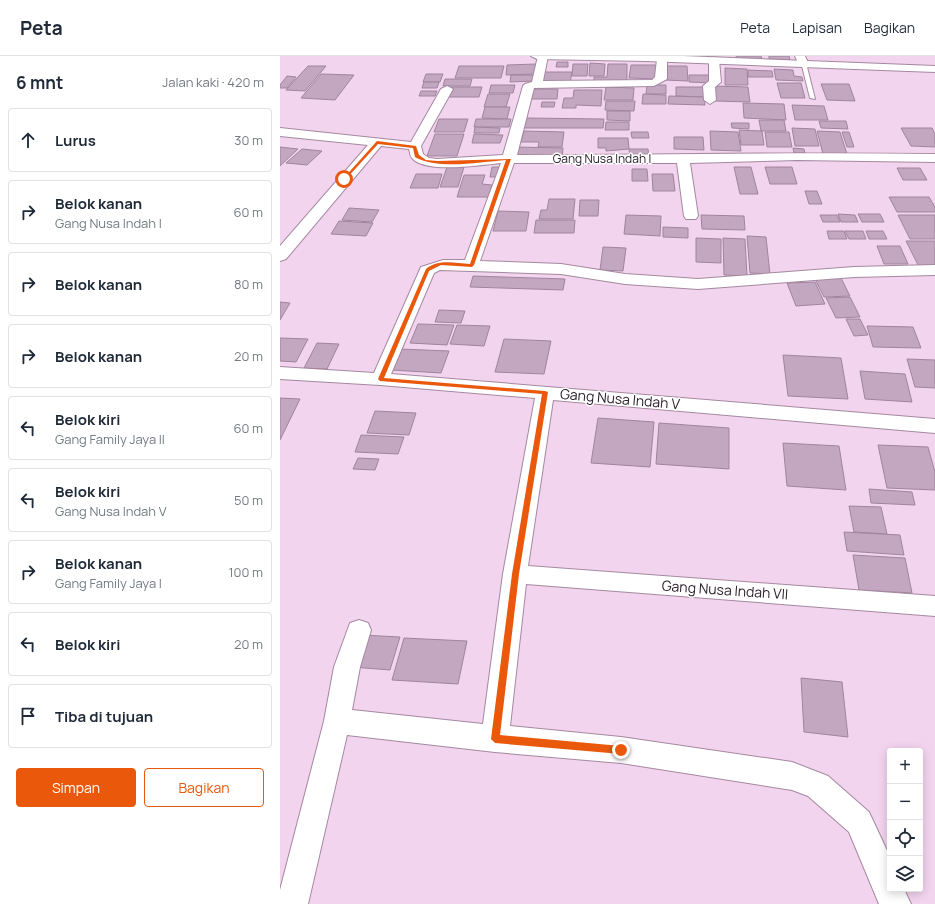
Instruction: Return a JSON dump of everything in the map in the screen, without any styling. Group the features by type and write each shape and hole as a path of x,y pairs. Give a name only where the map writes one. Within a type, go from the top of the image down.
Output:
{"street":[{"path":"537,56 646,57 662,59 714,60 802,60 935,69"},
{"path":"537,84 542,56"},
{"path":"472,265 509,159 528,88 537,84 650,84 659,82 661,79 662,59"},
{"path":"710,100 709,86 715,82 714,60"},
{"path":"280,132 415,146 447,89"},
{"path":"280,256 377,142"},
{"name":"Gang Nusa Indah I","path":"415,146 417,156 425,161 437,163 509,159 683,159 797,156 935,158"},
{"path":"683,159 691,216"},
{"path":"380,379 427,270 433,266 441,264 561,269 625,279 698,284 854,272 935,270"},
{"name":"Gang Nusa Indah V","path":"280,373 545,392 935,426"},
{"path":"495,739 515,574 545,392"},
{"name":"Gang Nusa Indah VII","path":"515,574 935,606"},
{"path":"292,904 337,721 347,667 359,630"},
{"path":"337,721 495,739 629,751 792,776 818,786 859,822 895,904"}],"lane":[{"path":"802,60 813,98"}],"building":[{"path":"736,56 761,56 762,59 737,59"},
{"path":"769,56 789,56 790,60 769,59"},
{"path":"557,62 568,62 568,67 556,67"},
{"path":"590,63 605,64 604,76 589,76"},
{"path":"536,64 535,74 506,75 507,65"},
{"path":"573,64 588,64 587,76 572,76"},
{"path":"608,64 627,64 627,82 594,82 594,77 607,77"},
{"path":"631,65 657,65 656,79 629,78"},
{"path":"308,66 326,66 305,91 286,90"},
{"path":"459,66 504,66 501,78 455,78"},
{"path":"665,66 687,66 688,81 665,80"},
{"path":"725,68 747,69 748,85 725,85"},
{"path":"774,69 793,70 794,76 802,77 803,81 776,80"},
{"path":"748,70 772,71 773,77 748,77"},
{"path":"540,72 572,72 570,83 538,83"},
{"path":"321,74 354,75 335,100 301,98"},
{"path":"426,74 443,74 440,82 423,82"},
{"path":"511,75 534,75 533,81 510,82"},
{"path":"689,75 711,75 711,83 689,82"},
{"path":"287,76 296,77 287,88 280,88 280,85"},
{"path":"445,79 472,79 470,86 443,86"},
{"path":"424,82 439,82 437,88 422,88"},
{"path":"777,83 801,83 805,98 781,98"},
{"path":"821,84 849,84 855,101 827,100"},
{"path":"491,85 515,85 513,93 489,93"},
{"path":"647,85 666,85 666,94 646,94"},
{"path":"714,86 748,87 750,102 715,101"},
{"path":"452,87 482,87 479,97 448,97"},
{"path":"606,87 634,88 633,100 604,100"},
{"path":"676,87 704,87 705,97 676,96"},
{"path":"533,89 558,89 557,99 531,99"},
{"path":"574,90 602,90 601,106 576,105 576,108 562,108 564,98 573,98"},
{"path":"421,91 437,91 435,96 419,96"},
{"path":"488,94 510,94 506,107 484,107"},
{"path":"643,94 666,95 666,104 642,104"},
{"path":"669,96 704,97 705,105 668,104"},
{"path":"606,101 635,101 634,111 605,110"},
{"path":"542,102 555,102 554,107 541,107"},
{"path":"743,103 784,104 786,120 744,118"},
{"path":"792,105 824,106 828,120 795,120"},
{"path":"485,107 510,107 507,119 482,118"},
{"path":"607,111 630,111 630,121 607,120"},
{"path":"526,118 604,119 603,128 524,128"},
{"path":"439,119 468,119 464,132 434,132"},
{"path":"476,119 511,119 509,127 474,127"},
{"path":"759,120 784,120 786,131 761,131"},
{"path":"819,121 846,121 848,129 821,128"},
{"path":"606,122 629,122 629,130 605,130"},
{"path":"731,123 749,123 749,129 732,128"},
{"path":"475,127 500,128 499,133 474,133"},
{"path":"792,128 815,129 819,146 795,146"},
{"path":"901,128 932,128 935,134 935,147 911,146"},
{"path":"739,130 762,131 764,145 741,145"},
{"path":"524,131 564,132 562,147 538,147 539,142 521,142"},
{"path":"710,131 738,132 741,151 711,150"},
{"path":"817,131 840,132 847,154 823,154"},
{"path":"631,132 648,132 649,138 632,138"},
{"path":"765,132 789,132 792,147 767,147"},
{"path":"842,132 849,132 854,147 847,147"},
{"path":"435,134 464,134 457,156 427,156"},
{"path":"474,134 503,135 500,143 472,143"},
{"path":"674,137 703,137 704,150 674,149"},
{"path":"598,138 628,138 629,149 606,151 606,148 598,148"},
{"path":"280,147 298,149 280,166"},
{"path":"516,147 563,148 562,158 514,157"},
{"path":"793,148 804,149 805,153 794,153"},
{"path":"302,149 322,151 307,165 286,163"},
{"path":"629,149 648,149 649,157 630,157"},
{"path":"447,167 464,167 458,187 440,187"},
{"path":"492,167 503,167 501,177 490,177"},
{"path":"734,167 751,167 758,194 740,194"},
{"path":"765,167 792,167 797,184 770,184"},
{"path":"897,168 920,168 927,180 903,180"},
{"path":"632,169 647,169 648,181 632,181"},
{"path":"416,174 442,174 438,188 410,188"},
{"path":"652,174 673,174 675,191 653,191"},
{"path":"464,175 485,175 482,184 492,185 489,197 457,197"},
{"path":"805,191 817,191 822,204 809,204"},
{"path":"889,197 929,197 935,207 935,212 897,212"},
{"path":"549,199 575,199 573,219 539,219 541,210 547,210"},
{"path":"580,200 599,200 598,216 579,216"},
{"path":"349,208 379,210 372,222 342,220"},
{"path":"498,211 529,212 526,231 493,231"},
{"path":"838,214 855,215 858,222 841,222"},
{"path":"858,214 880,214 884,222 862,222"},
{"path":"626,215 661,216 660,236 624,234"},
{"path":"701,215 744,216 745,230 702,229"},
{"path":"820,215 837,215 840,222 823,222"},
{"path":"898,215 935,215 935,239 910,239"},
{"path":"536,220 575,220 574,233 534,233"},
{"path":"339,221 373,223 366,236 331,234"},
{"path":"663,227 688,228 688,238 663,237"},
{"path":"827,231 844,231 847,239 829,239"},
{"path":"845,231 863,231 866,239 849,239"},
{"path":"866,231 883,231 887,239 869,239"},
{"path":"747,236 766,237 770,274 750,273"},
{"path":"696,238 721,239 721,263 696,262"},
{"path":"723,238 745,239 747,276 724,275"},
{"path":"906,241 935,241 935,267 919,267"},
{"path":"877,246 900,246 908,264 884,264"},
{"path":"603,247 626,248 623,271 600,270"},
{"path":"473,276 565,279 563,290 470,287"},
{"path":"841,278 850,296 824,297 815,279"},
{"path":"815,282 825,304 796,306 787,283"},
{"path":"850,297 860,317 836,318 826,298"},
{"path":"280,302 290,303 280,320"},
{"path":"439,310 465,311 461,323 435,322"},
{"path":"846,319 860,319 868,335 854,336"},
{"path":"418,324 454,325 447,345 410,343"},
{"path":"457,325 490,326 484,346 450,344"},
{"path":"867,326 913,327 921,348 873,347"},
{"path":"280,338 308,339 296,362 280,361"},
{"path":"504,339 551,341 544,374 495,372"},
{"path":"317,343 339,344 327,369 304,368"},
{"path":"400,349 449,351 441,373 391,370"},
{"path":"783,355 841,358 848,399 788,396"},
{"path":"907,359 935,360 935,388 915,387"},
{"path":"860,371 905,374 912,402 865,399"},
{"path":"280,398 300,399 280,440"},
{"path":"375,411 416,413 409,435 367,433"},
{"path":"598,418 654,422 650,467 591,463"},
{"path":"659,423 729,428 729,469 656,464"},
{"path":"361,435 404,437 398,454 355,452"},
{"path":"783,443 839,446 846,490 787,486"},
{"path":"878,445 928,447 935,472 935,490 887,488"},
{"path":"358,458 379,459 375,470 353,469"},
{"path":"869,489 912,492 915,505 871,503"},
{"path":"849,506 881,507 887,534 854,532"},
{"path":"844,532 900,535 904,555 847,551"},
{"path":"853,555 905,558 912,593 859,590"},
{"path":"362,635 400,637 390,670 352,667"},
{"path":"404,638 467,641 458,684 392,680"},
{"path":"801,678 842,682 848,737 804,732"}],"route":[{"path":"344,179 377,142 415,146 417,156 425,161 437,163 509,159 472,265 441,264 433,266 427,270 380,379 545,392 538,427 515,574 495,739 621,750"}]}
